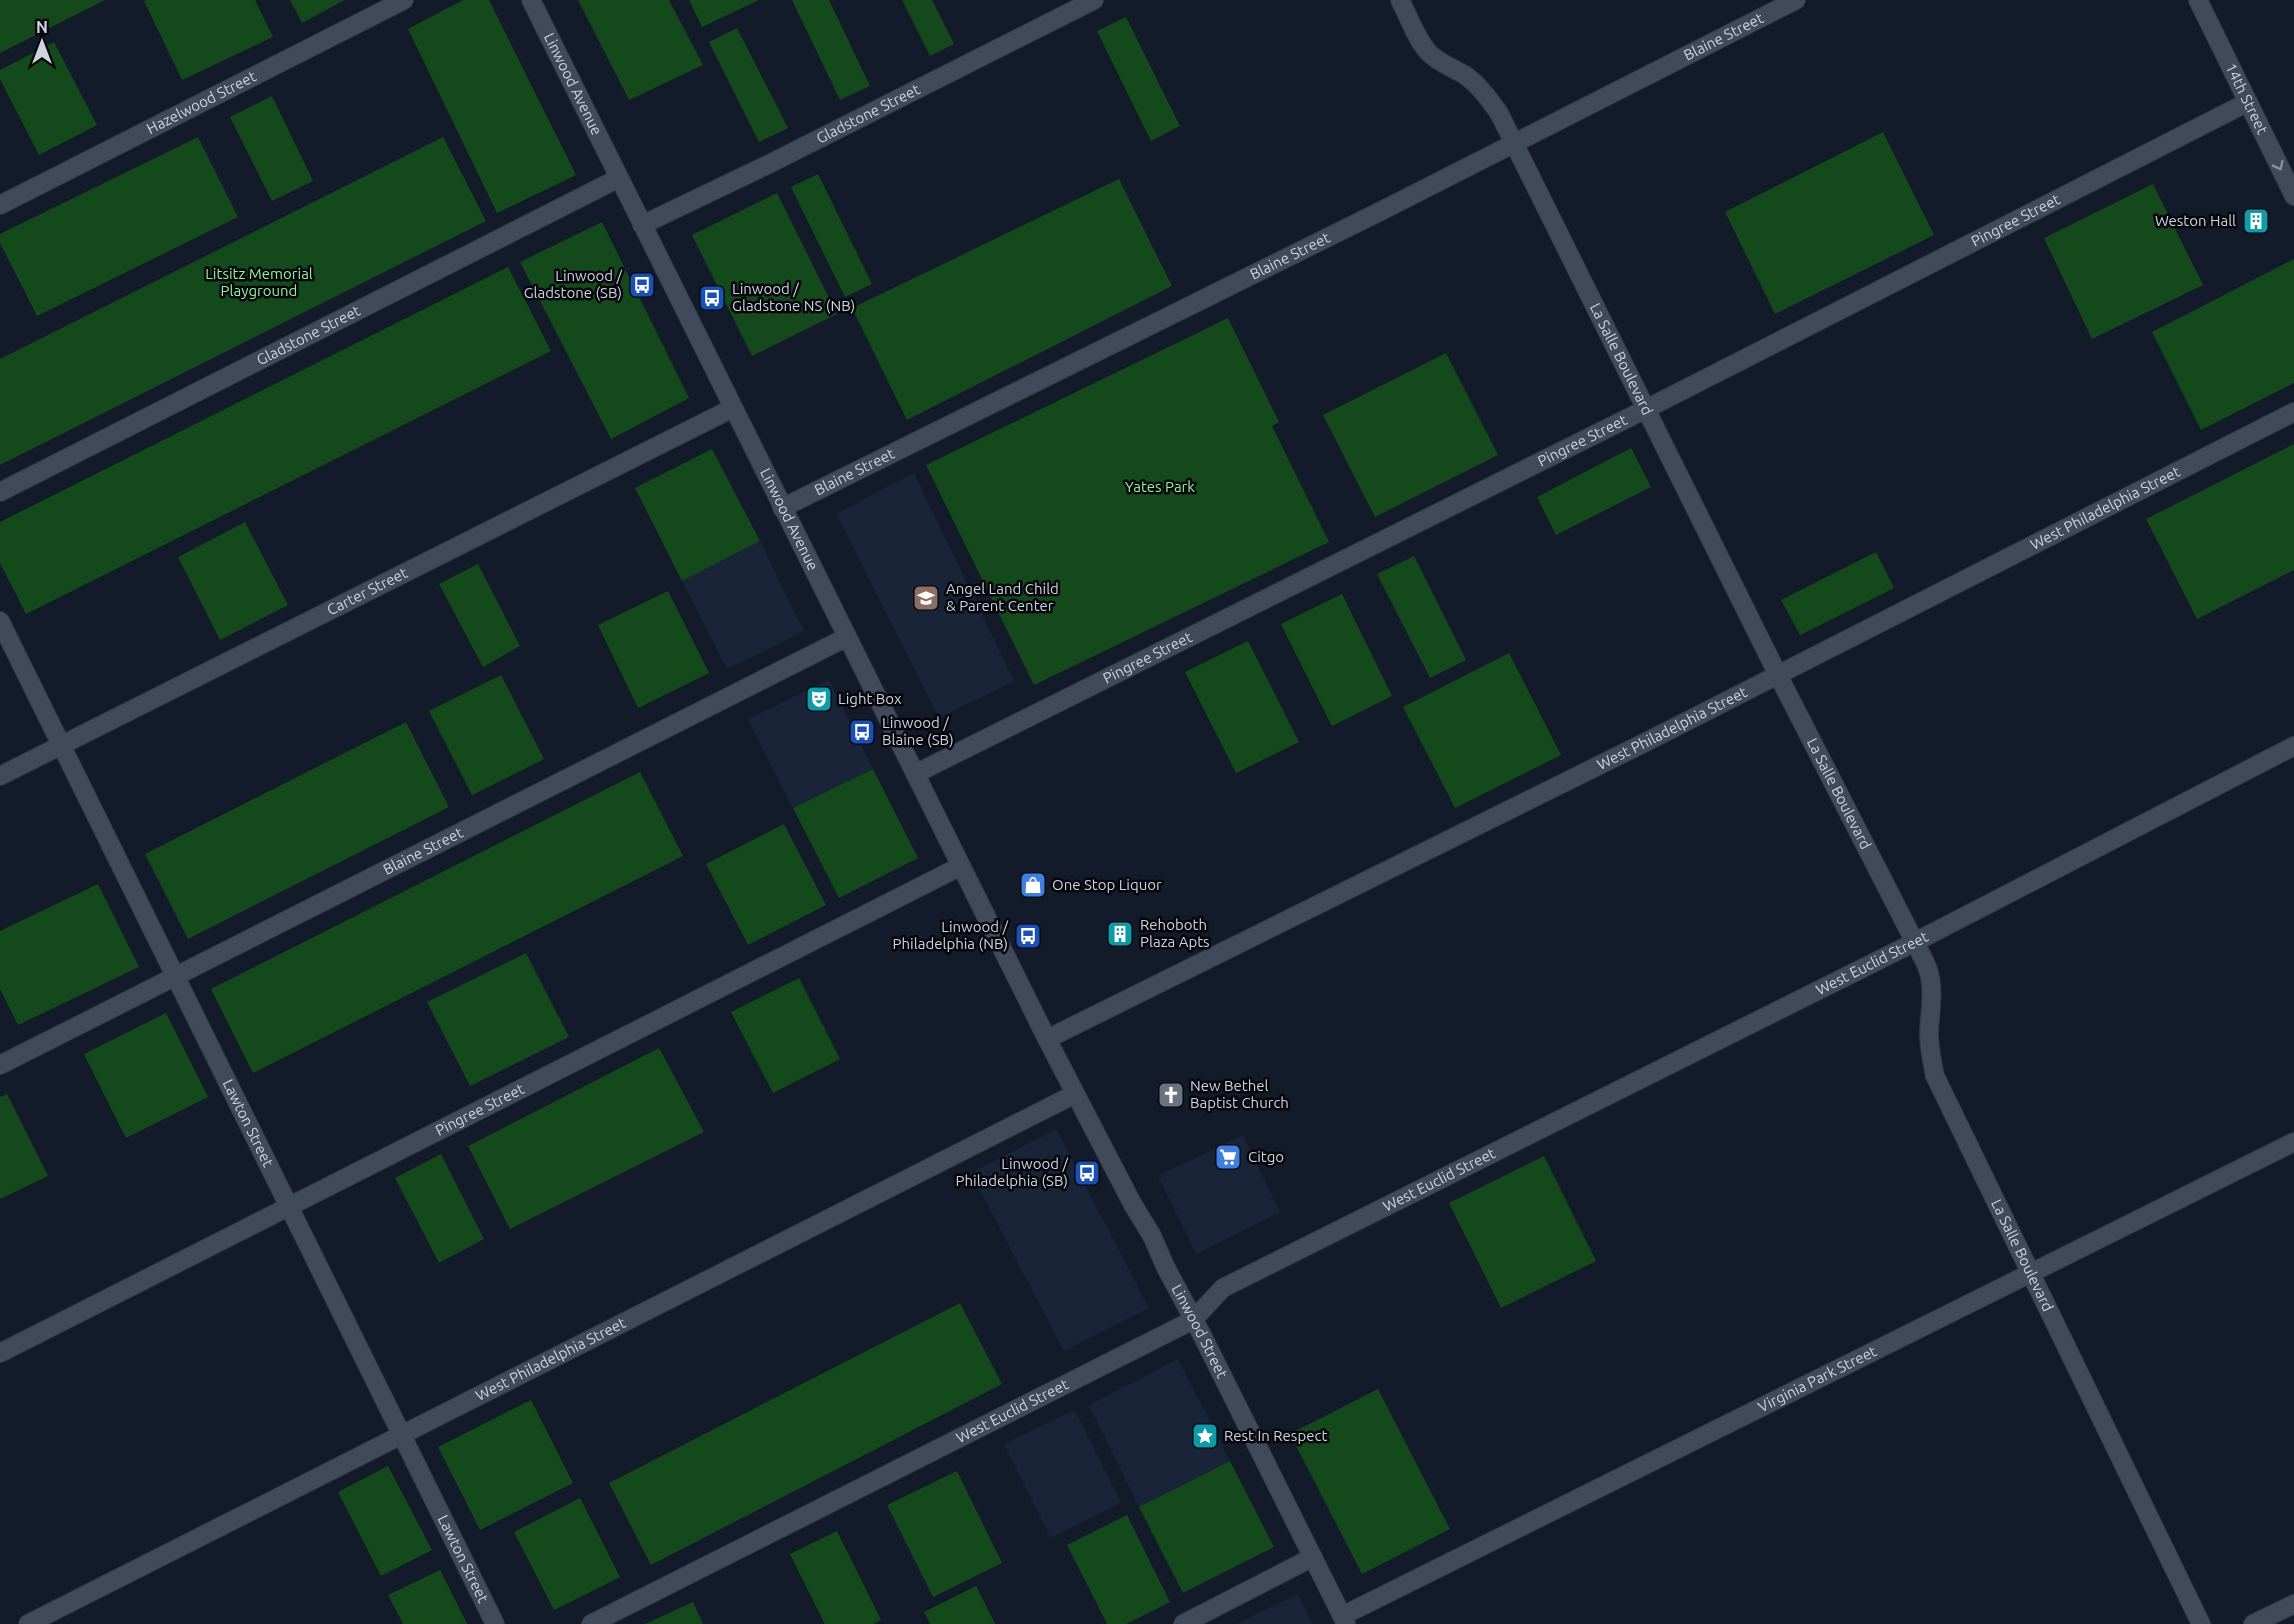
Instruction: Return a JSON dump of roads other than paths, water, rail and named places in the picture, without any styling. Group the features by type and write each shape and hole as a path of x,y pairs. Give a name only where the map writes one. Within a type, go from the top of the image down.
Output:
{"street":[{"name":"Hazelwood Street","path":"0,205 404,0"},
{"name":"Linwood Avenue","path":"531,0 1047,1039"},
{"name":"Gladstone Street","path":"642,225 769,164 1094,0"},
{"name":"La Salle Boulevard","path":"1400,0 1422,43 1437,60 1466,76 1485,93 1499,113 1778,675 1928,968 1932,985 1930,1055 1935,1076 2201,1624"},
{"name":"Blaine Street","path":"782,508 1796,0"},
{"name":"14th Street","path":"2199,0 2294,196"},
{"name":"Pingree Street","path":"915,774 1646,409 2248,102"},
{"name":"Gladstone Street","path":"0,492 619,178"},
{"name":"Carter Street","path":"0,776 733,408"},
{"name":"West Philadelphia Street","path":"1047,1039 1778,675 2294,412"},
{"name":"Lawton Street","path":"0,621 495,1624"},
{"name":"Blaine Street","path":"0,1065 847,637"},
{"name":"West Euclid Street","path":"591,1624 1193,1320 1223,1288 1915,942 2294,746"},
{"name":"Pingree Street","path":"0,1353 961,866"},
{"name":"Linwood Street","path":"1047,1039 1132,1203 1152,1236 1344,1620"},
{"name":"West Philadelphia Street","path":"28,1624 1075,1094"},
{"name":"Virginia Park Street","path":"1344,1620 2294,1142"},
{"path":"1183,1624 1313,1557"},
{"path":"2253,1624 2294,1604"}],"place":[{"name":"Weston Hall","path":"2256,221"},
{"name":"Linwood / Gladstone (SB)","path":"642,285"},
{"name":"Linwood / Gladstone NS (NB)","path":"712,298"},
{"name":"Angel Land Child & Parent Center","path":"926,598"},
{"name":"Light Box","path":"819,699"},
{"name":"Linwood / Blaine (SB)","path":"862,732"},
{"name":"One Stop Liquor","path":"1033,885"},
{"name":"Rehoboth Plaza Apts","path":"1120,934"},
{"name":"Linwood / Philadelphia (NB)","path":"1028,936"},
{"name":"New Bethel Baptist Church","path":"1171,1095"},
{"name":"Citgo","path":"1228,1157"},
{"name":"Linwood / Philadelphia (SB)","path":"1087,1173"},
{"name":"Rest In Respect","path":"1205,1436"}],"park label":[{"name":"Litsitz Memorial Playground","path":"259,282"},
{"name":"Yates Park","path":"1160,487"}]}
